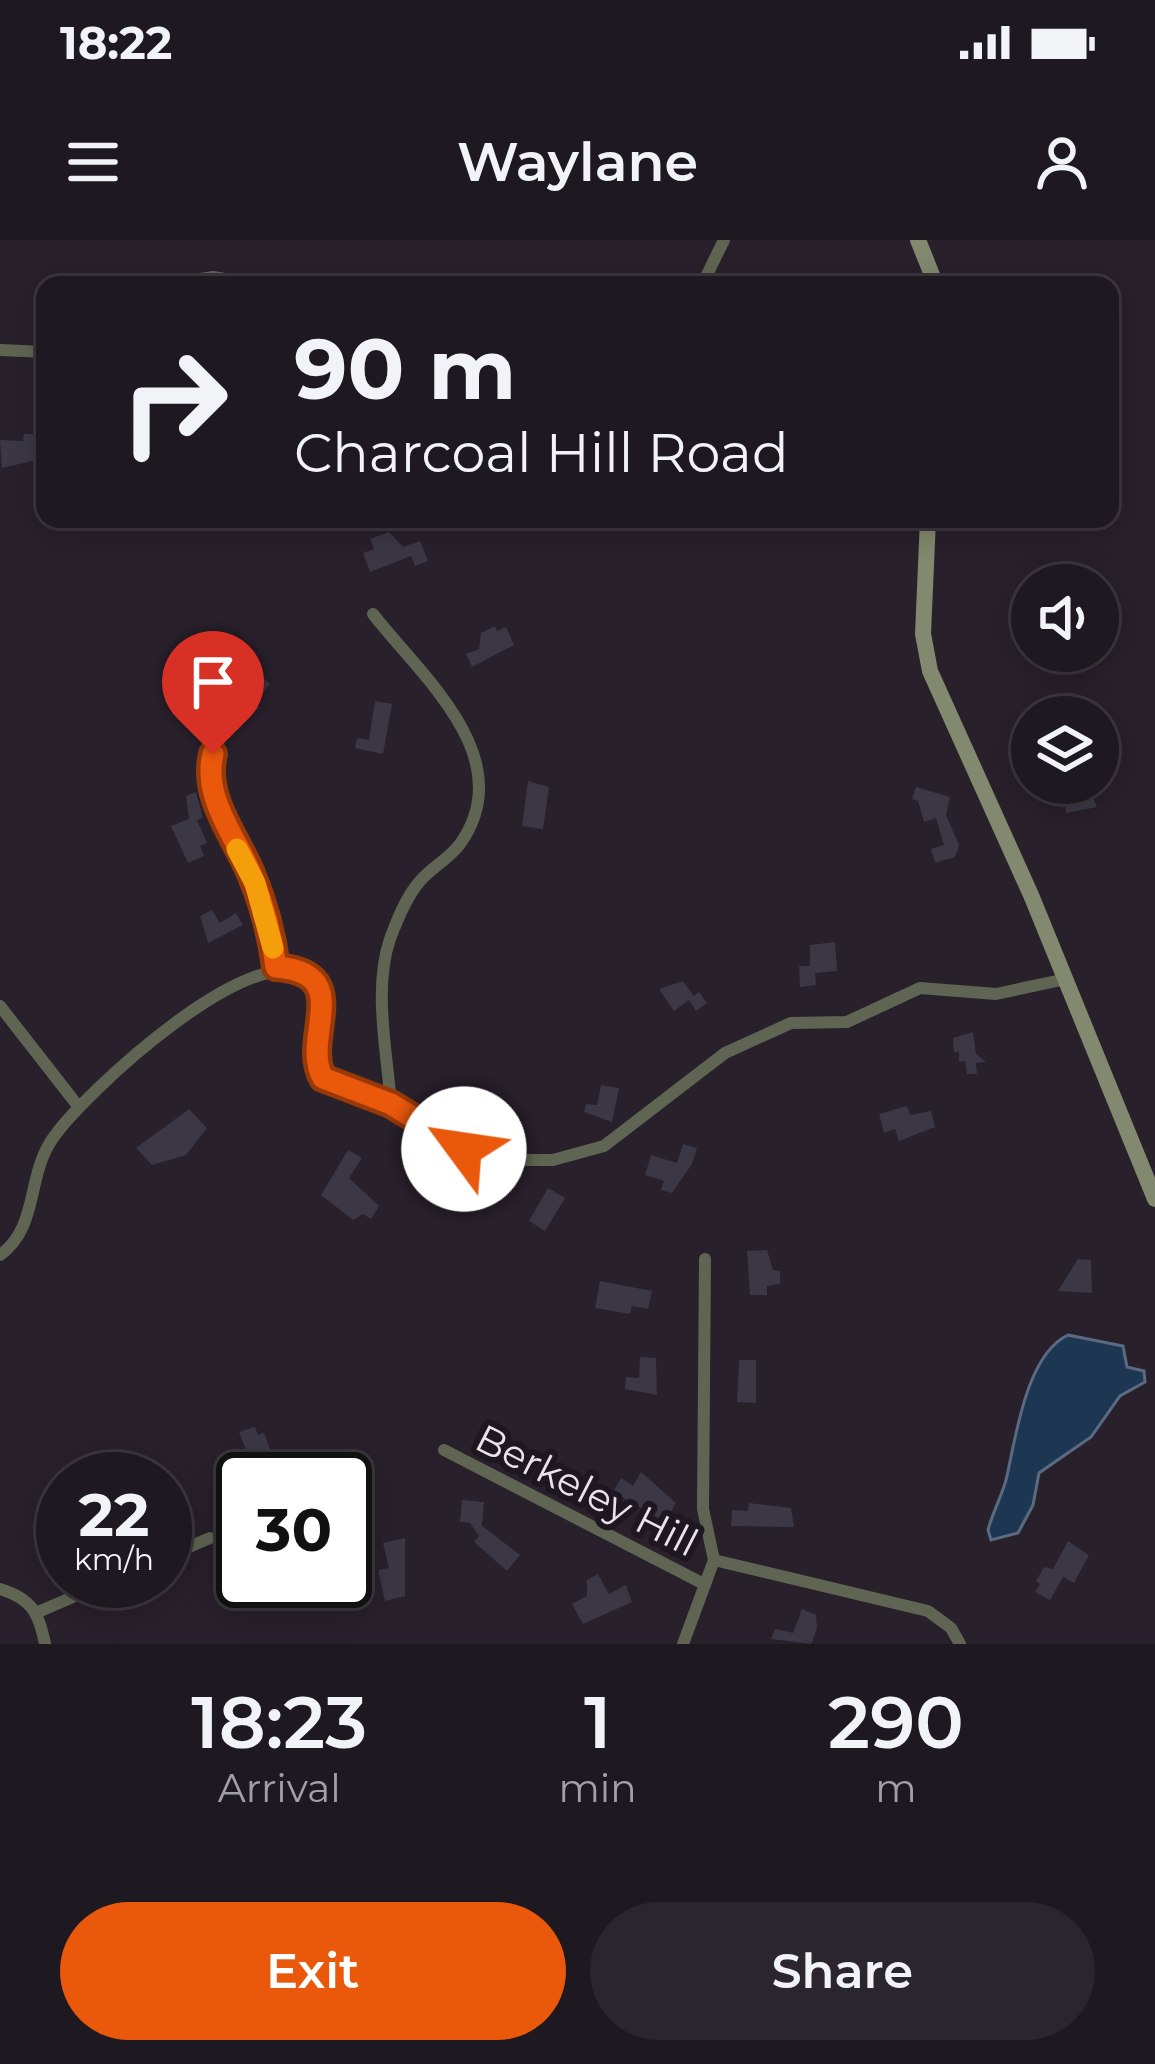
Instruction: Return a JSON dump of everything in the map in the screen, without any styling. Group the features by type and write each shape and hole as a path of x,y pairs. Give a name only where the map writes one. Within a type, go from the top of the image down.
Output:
{"street":[{"path":"706,276 724,240"},
{"path":"918,240 932,276"},
{"path":"0,350 36,352"},
{"path":"928,528 923,634 931,671 1066,979 1155,1199"},
{"path":"373,614 464,726 477,776 470,829 458,848 420,881 388,944 383,976 391,1104"},
{"path":"0,1256 22,1234 40,1161 78,1106 228,986 276,967 298,971 320,991 323,1010 315,1058 323,1078 391,1104 464,1149 510,1160 553,1160 604,1146 725,1053 791,1023 847,1022 920,988 996,994 1066,979"},
{"path":"0,1006 78,1106"},
{"path":"683,1644 714,1560 704,1509 705,1259"},
{"name":"Berkeley Hill","path":"444,1450 495,1482 702,1583"},
{"path":"192,1546 210,1538"},
{"path":"714,1560 928,1611 951,1628 960,1644"},
{"path":"0,1589 26,1599 38,1612 45,1644"},
{"path":"38,1612 47,1608"}],"lane":[{"path":"227,730 213,754 211,776 229,836 255,883 276,967"}],"water":[{"path":"1068,1335 1123,1346 1127,1367 1144,1371 1145,1382 1120,1396 1091,1437 1039,1473 1033,1505 1018,1533 991,1540 988,1530 1033,1377 1042,1359"}],"building":[{"path":"24,434 36,434 36,460 2,468 0,440 23,441"},
{"path":"389,532 403,547 420,541 428,561 415,566 411,556 370,572 363,553 374,549 370,539"},
{"path":"495,626 497,631 506,627 514,645 472,667 466,654 479,649 481,633"},
{"path":"263,677 270,684 255,703 260,708 233,725 224,715"},
{"path":"375,701 392,704 383,754 355,748 357,738 369,740"},
{"path":"528,781 549,787 543,829 522,826"},
{"path":"916,787 950,797 946,815 959,845 955,857 935,863 931,849 944,845 936,818 924,822 918,801 912,799"},
{"path":"196,792 203,818 197,820 207,843 200,846 204,856 188,863 171,826 189,819 186,796"},
{"path":"1066,804 1097,807 1066,813"},
{"path":"212,910 220,923 236,913 243,925 208,943 200,916"},
{"path":"835,942 837,971 815,973 816,985 800,987 799,966 810,966 810,945"},
{"path":"683,981 694,996 699,992 707,1003 696,1011 689,1000 674,1011 659,989"},
{"path":"973,1032 976,1054 986,1062 976,1063 977,1074 967,1074 965,1061 959,1062 959,1051 954,1053 953,1038"},
{"path":"601,1085 619,1088 612,1122 584,1112 586,1104 597,1105"},
{"path":"907,1106 910,1115 931,1111 935,1127 899,1141 895,1129 884,1133 879,1114"},
{"path":"189,1109 207,1128 186,1155 152,1165 136,1148"},
{"path":"683,1144 697,1148 692,1164 672,1193 661,1190 664,1181 645,1175 651,1155 677,1163"},
{"path":"348,1150 362,1158 349,1178 379,1206 371,1219 363,1214 353,1220 321,1195"},
{"path":"548,1188 565,1198 545,1231 529,1221"},
{"path":"767,1250 773,1270 780,1271 780,1284 767,1286 767,1295 750,1295 747,1251"},
{"path":"1078,1259 1091,1260 1092,1293 1058,1291"},
{"path":"600,1281 652,1291 648,1309 632,1306 630,1314 595,1308"},
{"path":"640,1357 656,1358 657,1395 625,1389 626,1377 639,1378"},
{"path":"739,1360 756,1360 756,1403 737,1402"},
{"path":"255,1427 258,1435 264,1433 271,1452 247,1452 239,1432"},
{"path":"641,1472 676,1503 665,1522 613,1492 621,1478 633,1486"},
{"path":"462,1500 484,1502 482,1526 520,1555 507,1571 474,1542 479,1536 470,1523 460,1522"},
{"path":"749,1503 791,1508 794,1527 731,1526 732,1510 748,1511"},
{"path":"405,1538 405,1596 385,1601 378,1570 389,1568 383,1543"},
{"path":"1068,1541 1089,1555 1074,1583 1063,1577 1050,1600 1035,1592 1040,1584 1036,1581 1044,1567 1053,1569"},
{"path":"598,1574 609,1594 626,1585 632,1602 583,1624 572,1604 587,1596 587,1580"},
{"path":"802,1609 816,1615 812,1643 806,1641 812,1644 771,1639 775,1629 793,1633"}],"slow traffic":[{"path":"237,849 255,883 273,948"}],"route":[{"path":"213,754 211,776 222,815 255,883 276,967 298,971 320,991 323,1010 315,1058 323,1078 391,1104 464,1149"}]}
